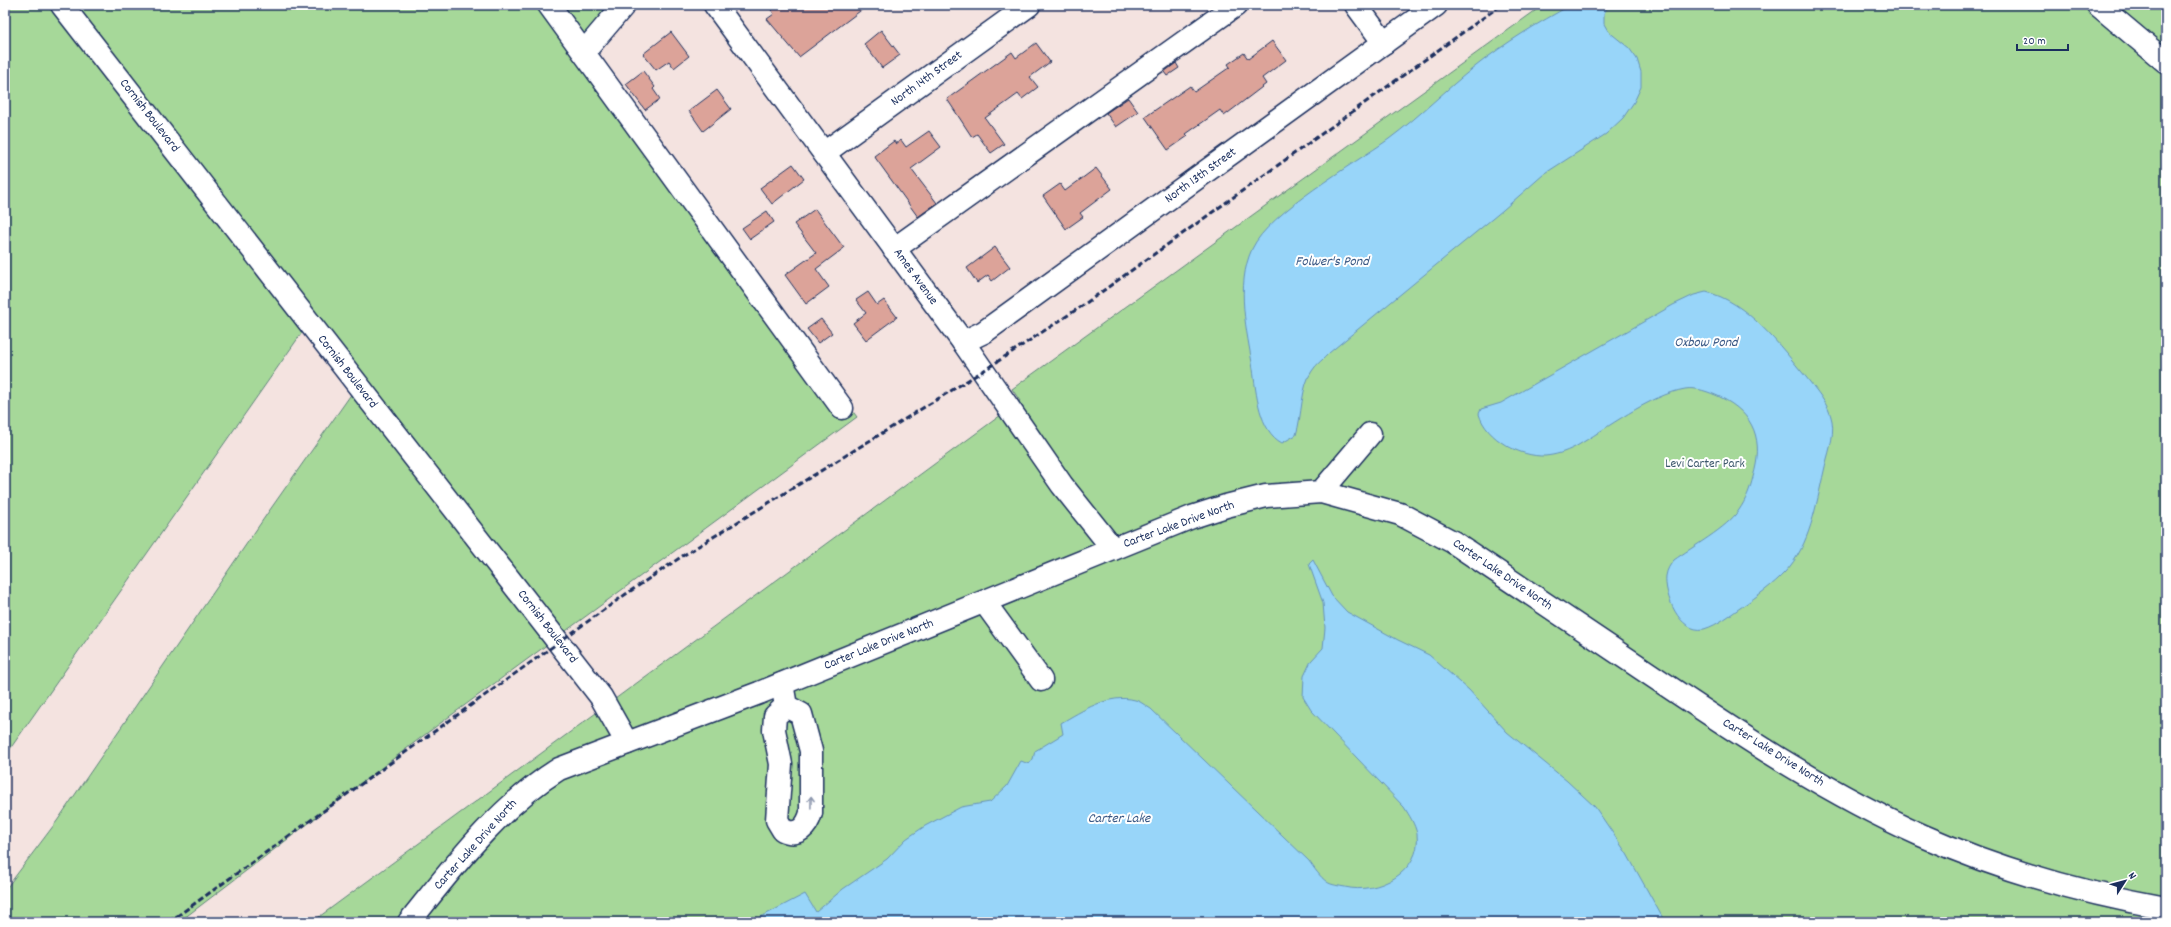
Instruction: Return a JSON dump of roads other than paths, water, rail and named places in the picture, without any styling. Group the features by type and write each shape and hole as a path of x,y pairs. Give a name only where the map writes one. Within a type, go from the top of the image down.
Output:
{"street":[{"name":"Cornish Boulevard","path":"62,5 601,697 627,742"},
{"path":"549,5 842,408"},
{"path":"584,52 624,5"},
{"name":"Ames Avenue","path":"715,5 963,342 1062,485 1113,549"},
{"name":"North 14th Street","path":"824,154 1029,5"},
{"path":"894,249 1236,5"},
{"path":"1356,5 1384,43"},
{"name":"North 13th Street","path":"963,342 984,332 1436,5"},
{"path":"2098,5 2166,62"},
{"path":"1321,492 1370,434"},
{"name":"Carter Lake Drive North","path":"409,922 482,835 536,783 565,766 782,684 1192,517 1226,506 1266,496 1321,492 1400,514 1453,542 1770,754 1865,807 1921,835 1998,866 2076,890 2166,908"},
{"path":"985,602 1041,680"},
{"path":"782,684 786,706"},
{"path":"786,706 801,714 811,751 811,812 808,822 802,830 794,833 783,830 777,820 781,764 774,730 775,716 786,706"}],"water":[{"name":"Folwer's Pond","path":"1571,5 1609,5 1604,13 1604,24 1608,31 1629,48 1637,59 1641,72 1641,87 1634,102 1623,118 1606,134 1544,174 1503,210 1329,353 1308,377 1296,435 1282,443 1268,430 1257,400 1244,309 1243,293 1247,263 1252,249 1261,235 1276,220 1314,190 1389,139 1498,49"},
{"name":"Oxbow Pond","path":"1706,292 1721,297 1735,305 1762,326 1818,392 1828,409 1833,427 1815,511 1806,538 1794,562 1770,586 1729,616 1704,629 1695,629 1680,619 1675,611 1668,593 1666,574 1674,560 1709,537 1734,517 1746,498 1756,464 1757,440 1749,420 1741,412 1732,404 1720,397 1698,389 1685,389 1671,392 1643,405 1575,447 1564,452 1545,456 1535,456 1515,450 1505,445 1496,439 1489,431 1479,414 1481,409 1501,403 1673,305 1694,295"},
{"name":"Carter Lake","path":"1313,560 1332,596 1347,612 1429,655 1469,690 1507,732 1567,781 1595,807 1627,854 1665,922 751,922 805,894 816,912 843,889 887,859 906,839 925,826 961,807 990,802 1007,786 1021,761 1029,764 1033,759 1035,751 1063,734 1061,723 1096,704 1125,698 1141,702 1151,709 1309,861 1327,882 1357,889 1383,884 1395,878 1405,870 1417,848 1417,834 1412,820 1404,807 1311,710 1303,697 1304,676 1311,661 1323,648 1325,628 1323,603 1309,564"}],"railway":[{"path":"169,922 626,594 684,555 983,371 1079,308 1501,5"}],"park label":[{"name":"Levi Carter Park","path":"1705,464"}]}
